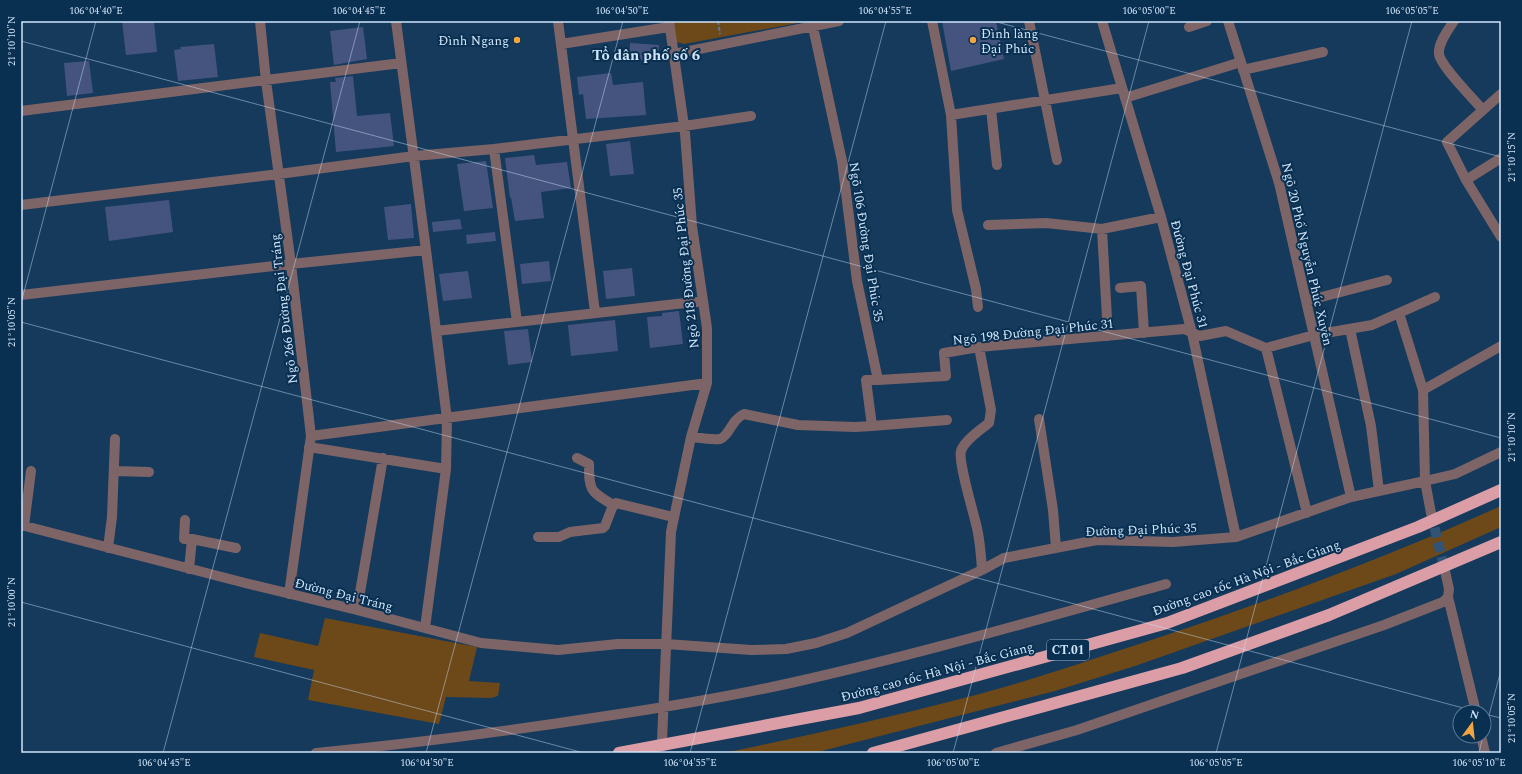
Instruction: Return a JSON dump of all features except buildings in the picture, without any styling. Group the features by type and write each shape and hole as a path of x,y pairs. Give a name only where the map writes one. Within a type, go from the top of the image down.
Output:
{"highway":[{"name":"Đường cao tốc Hà Nội - Bắc Giang","path":"619,753 859,708 1167,623 1412,529 1501,490"},
{"path":"873,753 1182,668 1329,615 1501,542"}],"street":[{"name":"Ngõ 266 Đường Đại Tráng","path":"260,21 266,81 291,264 311,436 289,594"},
{"path":"396,21 447,419 446,469 425,628"},
{"path":"558,21 596,312"},
{"path":"674,54 813,27 825,22 839,21"},
{"path":"932,21 951,115 957,210 976,289 978,307"},
{"path":"1029,21 1057,160"},
{"name":"Đường Đại Phúc 31","path":"1102,21 1161,217 1192,333 1236,537"},
{"path":"1189,27 1207,21"},
{"name":"Ngõ 20 Phố Nguyễn Phúc Xuyên","path":"1228,21 1279,183 1351,497"},
{"path":"1454,21 1447,31 1440,46 1439,55 1445,66 1483,110"},
{"path":"561,44 669,24"},
{"name":"Ngõ 218 Đường Đại Phúc 35","path":"662,740 671,532 691,437 707,383 707,328 692,226 685,133 669,24"},
{"name":"Ngõ 106 Đường Đại Phúc 35","path":"813,27 842,161 857,281 878,380"},
{"path":"1125,98 1242,66 1323,52"},
{"path":"21,111 401,63"},
{"path":"951,115 1122,88"},
{"path":"1501,94 1447,142 1466,180 1501,237"},
{"path":"990,109 998,165"},
{"path":"21,205 414,156 494,149 573,138 684,126 751,116"},
{"path":"494,149 517,322"},
{"path":"1466,180 1501,158"},
{"path":"988,225 1046,224 1102,229 1161,217"},
{"path":"1102,229 1108,336"},
{"path":"21,295 426,250"},
{"path":"1306,301 1386,280"},
{"path":"1120,288 1141,286 1144,333"},
{"path":"1307,513 1266,348 1314,335 1372,325 1435,297"},
{"path":"436,331 703,301"},
{"path":"1399,314 1424,390 1425,481 1431,513"},
{"path":"1350,329 1371,426 1378,491"},
{"name":"Ngõ 198 Đường Đại Phúc 31","path":"878,380 946,376 944,353 979,348 1144,333 1184,330 1200,336 1226,331 1266,348"},
{"path":"1424,390 1501,346"},
{"path":"979,348 991,410 989,423 979,430 963,446 961,453 962,465 977,525 982,570"},
{"path":"872,426 866,380 878,380"},
{"path":"311,436 707,383"},
{"path":"691,437 720,439 725,435 739,416 744,414 798,425 854,427 947,420"},
{"path":"1039,419 1053,510 1056,548"},
{"path":"108,548 115,471 115,439"},
{"path":"309,447 446,469"},
{"name":"Đường Đại Phúc 35","path":"666,644 750,650 786,648 816,643 847,633 982,570 1004,558 1097,540 1173,542 1236,537 1351,497 1455,474 1501,452"},
{"path":"356,610 382,458"},
{"path":"577,458 589,464 589,486 598,496 613,505 619,503 674,517"},
{"path":"23,525 31,470"},
{"path":"115,471 149,472"},
{"path":"538,537 559,537 570,532 603,528 606,526 613,505"},
{"path":"185,520 184,539 192,539 236,548"},
{"name":"Đường Đại Tráng","path":"23,525 481,643 558,650 618,644 666,644"},
{"path":"189,569 192,539"},
{"path":"1445,571 1449,589 1448,598 1474,704"},
{"path":"316,753 438,740 664,707 794,683 972,638 1166,584"},
{"path":"996,753 1077,730 1384,625 1443,602 1448,598"}],"path":[{"path":"718,21 721,37"}],"shaded area":[{"path":"673,21 809,21 684,44 676,42"},
{"path":"1501,506 1501,527 1396,574 1135,666 1055,691 814,753 724,753 904,713 1049,674 1319,581 1410,545"},
{"path":"325,618 477,647 469,681 500,683 498,696 491,698 446,697 439,724 308,700 314,670 254,657 260,633 318,646"}],"tunnel":[{"path":"1431,513 1445,571"}],"place":[{"name":"Đình Ngang","path":"517,40"},
{"name":"Đình làng Đại Phúc","path":"973,40"}],"district":[{"name":"Tổ dân phố số 6","path":"646,55"}]}
